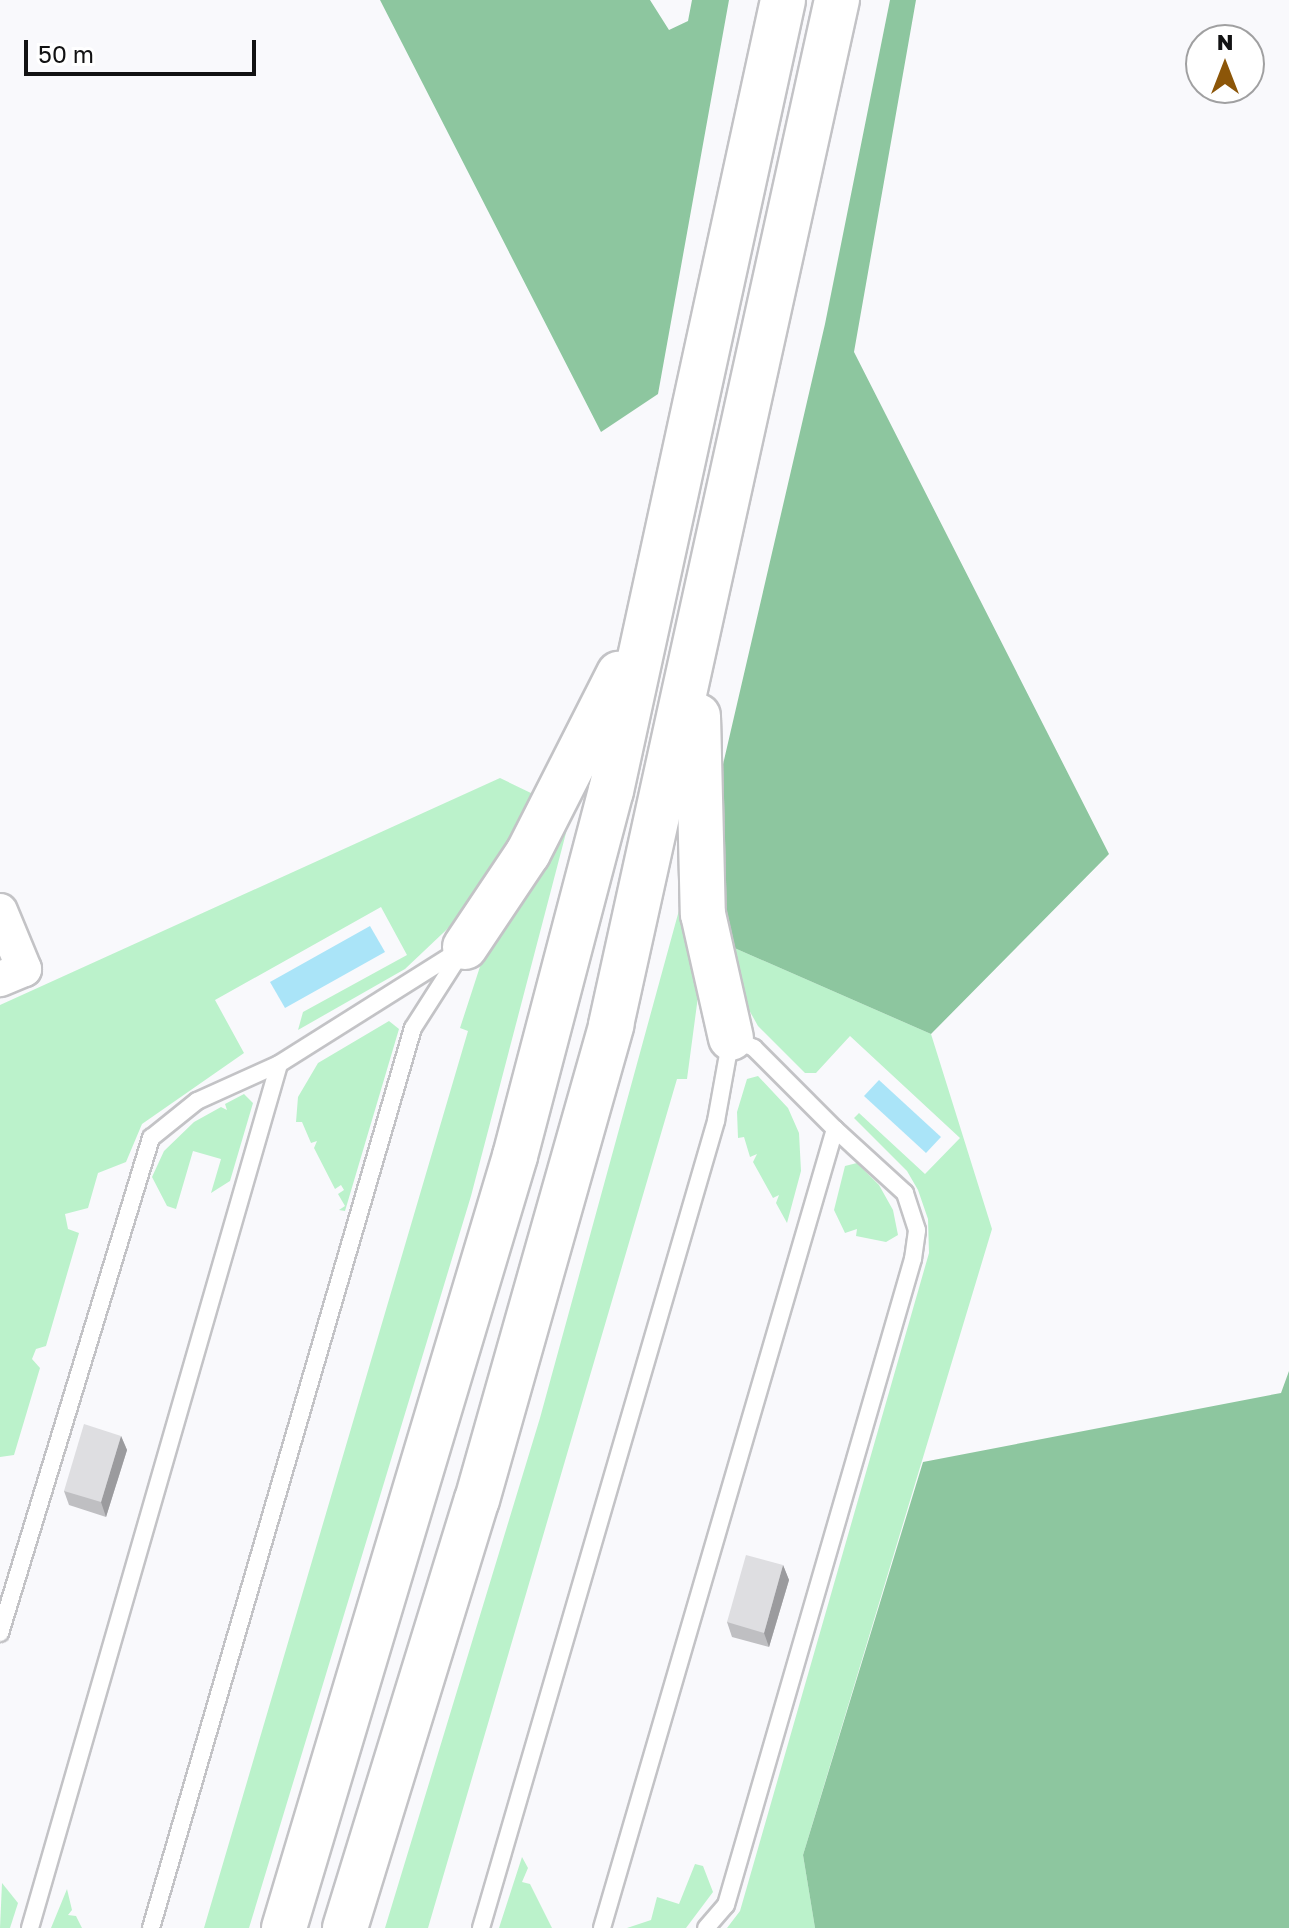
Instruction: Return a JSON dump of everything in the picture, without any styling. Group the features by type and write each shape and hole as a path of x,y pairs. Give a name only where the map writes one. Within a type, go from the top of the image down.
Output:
{"highway":[{"path":"284,1928 515,1156 611,791 783,0"},
{"path":"345,1928 477,1500 611,1025 697,652 837,0"},
{"path":"465,947 541,829 654,600"},
{"path":"697,652 703,914 731,1038"}],"street":[{"path":"0,911 24,969 0,979"}],"lane":[{"path":"0,1633 151,1138 197,1101 279,1064 465,947"},
{"path":"151,1928 413,1028 465,947"},
{"path":"481,1928 716,1121 731,1038 754,1048 905,1193 917,1230 913,1259 726,1905 706,1928"},
{"path":"30,1928 279,1064"},
{"path":"602,1928 835,1129"}],"green space":[{"path":"380,0 650,0 669,30 688,21 692,0 729,0 658,394 601,432"},
{"path":"890,0 916,0 854,352 1109,854 931,1034 723,943 715,799 825,324"},
{"path":"500,778 533,794 519,827 461,916 405,969 298,1030 303,1012 407,955 381,907 215,1000 244,1053 142,1124 126,1162 98,1173 88,1208 65,1214 68,1229 79,1233 46,1346 36,1349 32,1359 40,1368 14,1455 0,1457 0,1005"},
{"path":"572,810 471,1196 249,1928 204,1928 468,1031 460,1028 489,939"},
{"path":"681,903 699,989 687,1079 677,1079 428,1928 385,1928 540,1418"},
{"path":"723,943 931,1034 992,1229 803,1855 815,1928 727,1928 740,1911 929,1253 928,1219 918,1190 907,1171 854,1118 859,1113 925,1174 960,1138 850,1036 816,1073 805,1073 758,1026 739,992"},
{"path":"389,1021 399,1029 345,1211 339,1210 345,1206 338,1194 344,1190 341,1185 335,1189 314,1148 317,1141 311,1143 302,1122 296,1122 298,1097 318,1063"},
{"path":"758,1076 788,1108 799,1133 801,1171 787,1223 776,1203 779,1195 773,1198 753,1162 757,1154 750,1157 744,1137 738,1138 737,1112 747,1079"},
{"path":"244,1094 253,1103 230,1181 211,1193 221,1159 193,1151 176,1209 167,1206 152,1177 164,1151 194,1122 221,1107 227,1110 225,1104"},
{"path":"857,1163 879,1185 893,1210 898,1235 886,1242 856,1236 857,1229 845,1233 834,1210 845,1166"},
{"path":"1289,1371 1289,1928 815,1928 803,1855 923,1462 1281,1393"},
{"path":"522,1857 528,1868 522,1882 530,1884 552,1928 499,1928"},
{"path":"695,1864 703,1866 713,1892 686,1928 627,1928 651,1920 657,1897 679,1904"},
{"path":"2,1883 18,1903 10,1928 0,1928"},
{"path":"67,1889 72,1910 68,1915 76,1916 82,1928 51,1928"}],"water":[{"path":"370,926 385,952 285,1008 270,982"},
{"path":"879,1080 941,1137 926,1153 864,1096"}],"building":[{"path":"84,1424 121,1436 101,1502 64,1491"},
{"path":"746,1555 783,1565 764,1633 727,1622"}]}
